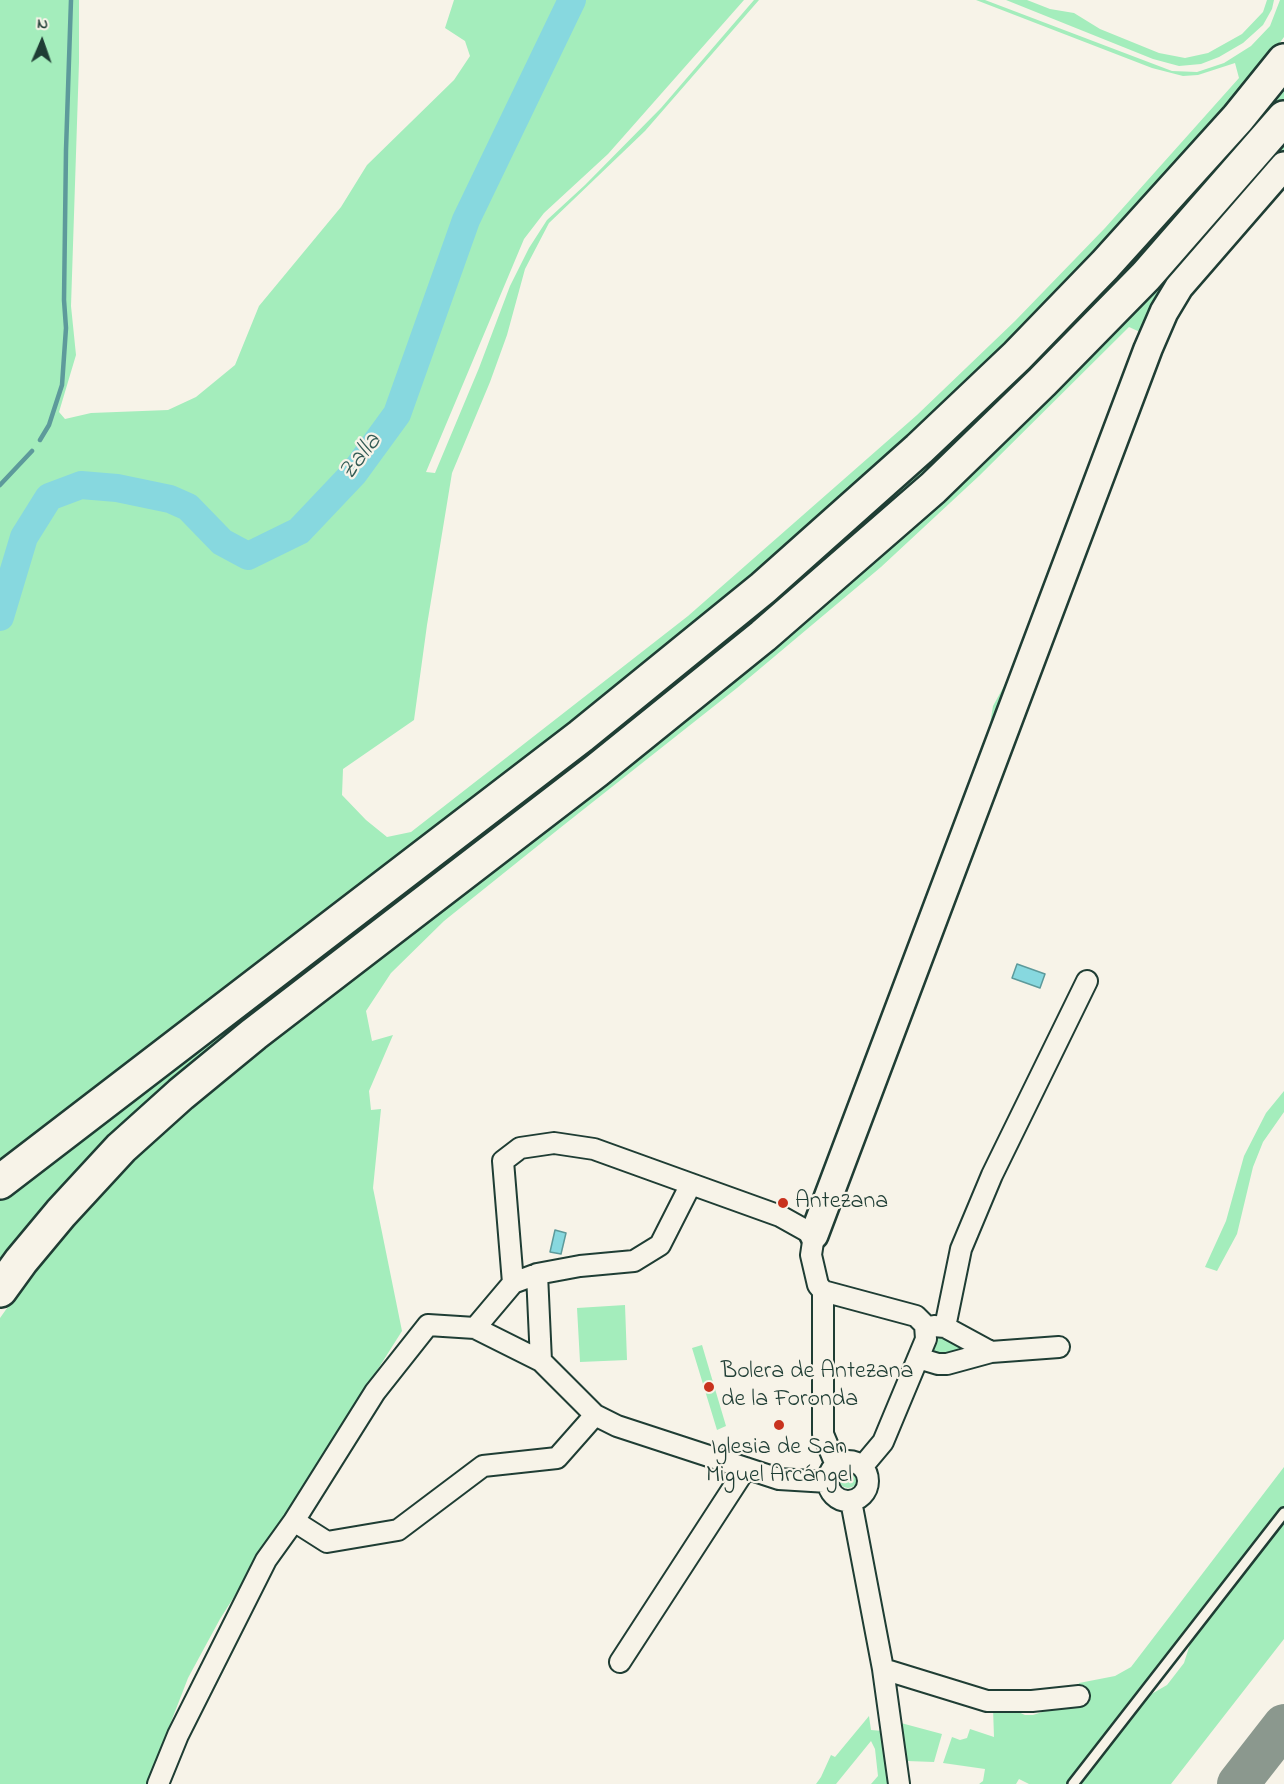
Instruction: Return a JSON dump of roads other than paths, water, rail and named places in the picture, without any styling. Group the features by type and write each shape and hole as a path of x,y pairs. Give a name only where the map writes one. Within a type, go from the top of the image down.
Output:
{"highway":[{"path":"0,1182 581,736 763,588 919,449 1017,356 1105,265 1238,118 1284,61"},
{"path":"0,1290 61,1213 121,1148 181,1094 254,1034 596,771 764,636 933,488 1146,276 1284,118"}],"street":[{"path":"991,1352 945,1327 925,1325 916,1316 823,1291 818,1285 811,1255 814,1235 1148,349 1164,312 1179,287 1284,166"},
{"path":"945,1327 961,1249 992,1175 1087,981"},
{"path":"513,1283 503,1161 520,1149 554,1143 594,1149 780,1216 814,1235"},
{"path":"475,1328 513,1283 537,1274 580,1266 634,1261 660,1245 691,1184"},
{"path":"537,1274 540,1361"},
{"path":"158,1784 178,1735 266,1560 294,1521 375,1392 428,1325 475,1328 540,1361 595,1415 617,1426 779,1479 832,1474 844,1461 854,1462 862,1467 868,1476 867,1488 861,1497 851,1501 842,1501 830,1490 832,1474 823,1434 823,1291"},
{"path":"862,1467 884,1442 926,1339 925,1325"},
{"path":"918,1358 938,1364 947,1364 991,1352 1059,1347"},
{"path":"294,1521 327,1542 398,1530 483,1466 557,1458 595,1415"},
{"path":"620,1662 746,1468"},
{"path":"851,1501 883,1669 899,1784"},
{"path":"883,1669 987,1701 1032,1701 1079,1696"}],"lane":[{"path":"1073,1784 1284,1513"}],"water":[{"path":"1017,964 1045,974 1040,988 1012,978"},
{"path":"555,1230 566,1233 561,1254 550,1252"}],"waterway":[{"path":"40,440 49,425 62,385 66,328 64,300 66,150 71,0"},
{"name":"Zalla","path":"0,617 24,537 49,497 81,485 117,488 170,499 188,507 222,542 248,556 299,531 354,473 397,414 466,220 572,0"},
{"path":"0,485 32,451"}],"place":[{"name":"Antezana","path":"783,1203"},
{"name":"Bolera de Antezana de la Foronda","path":"709,1387"},
{"name":"Iglesia de San Miguel Arcángel","path":"779,1425"}]}
